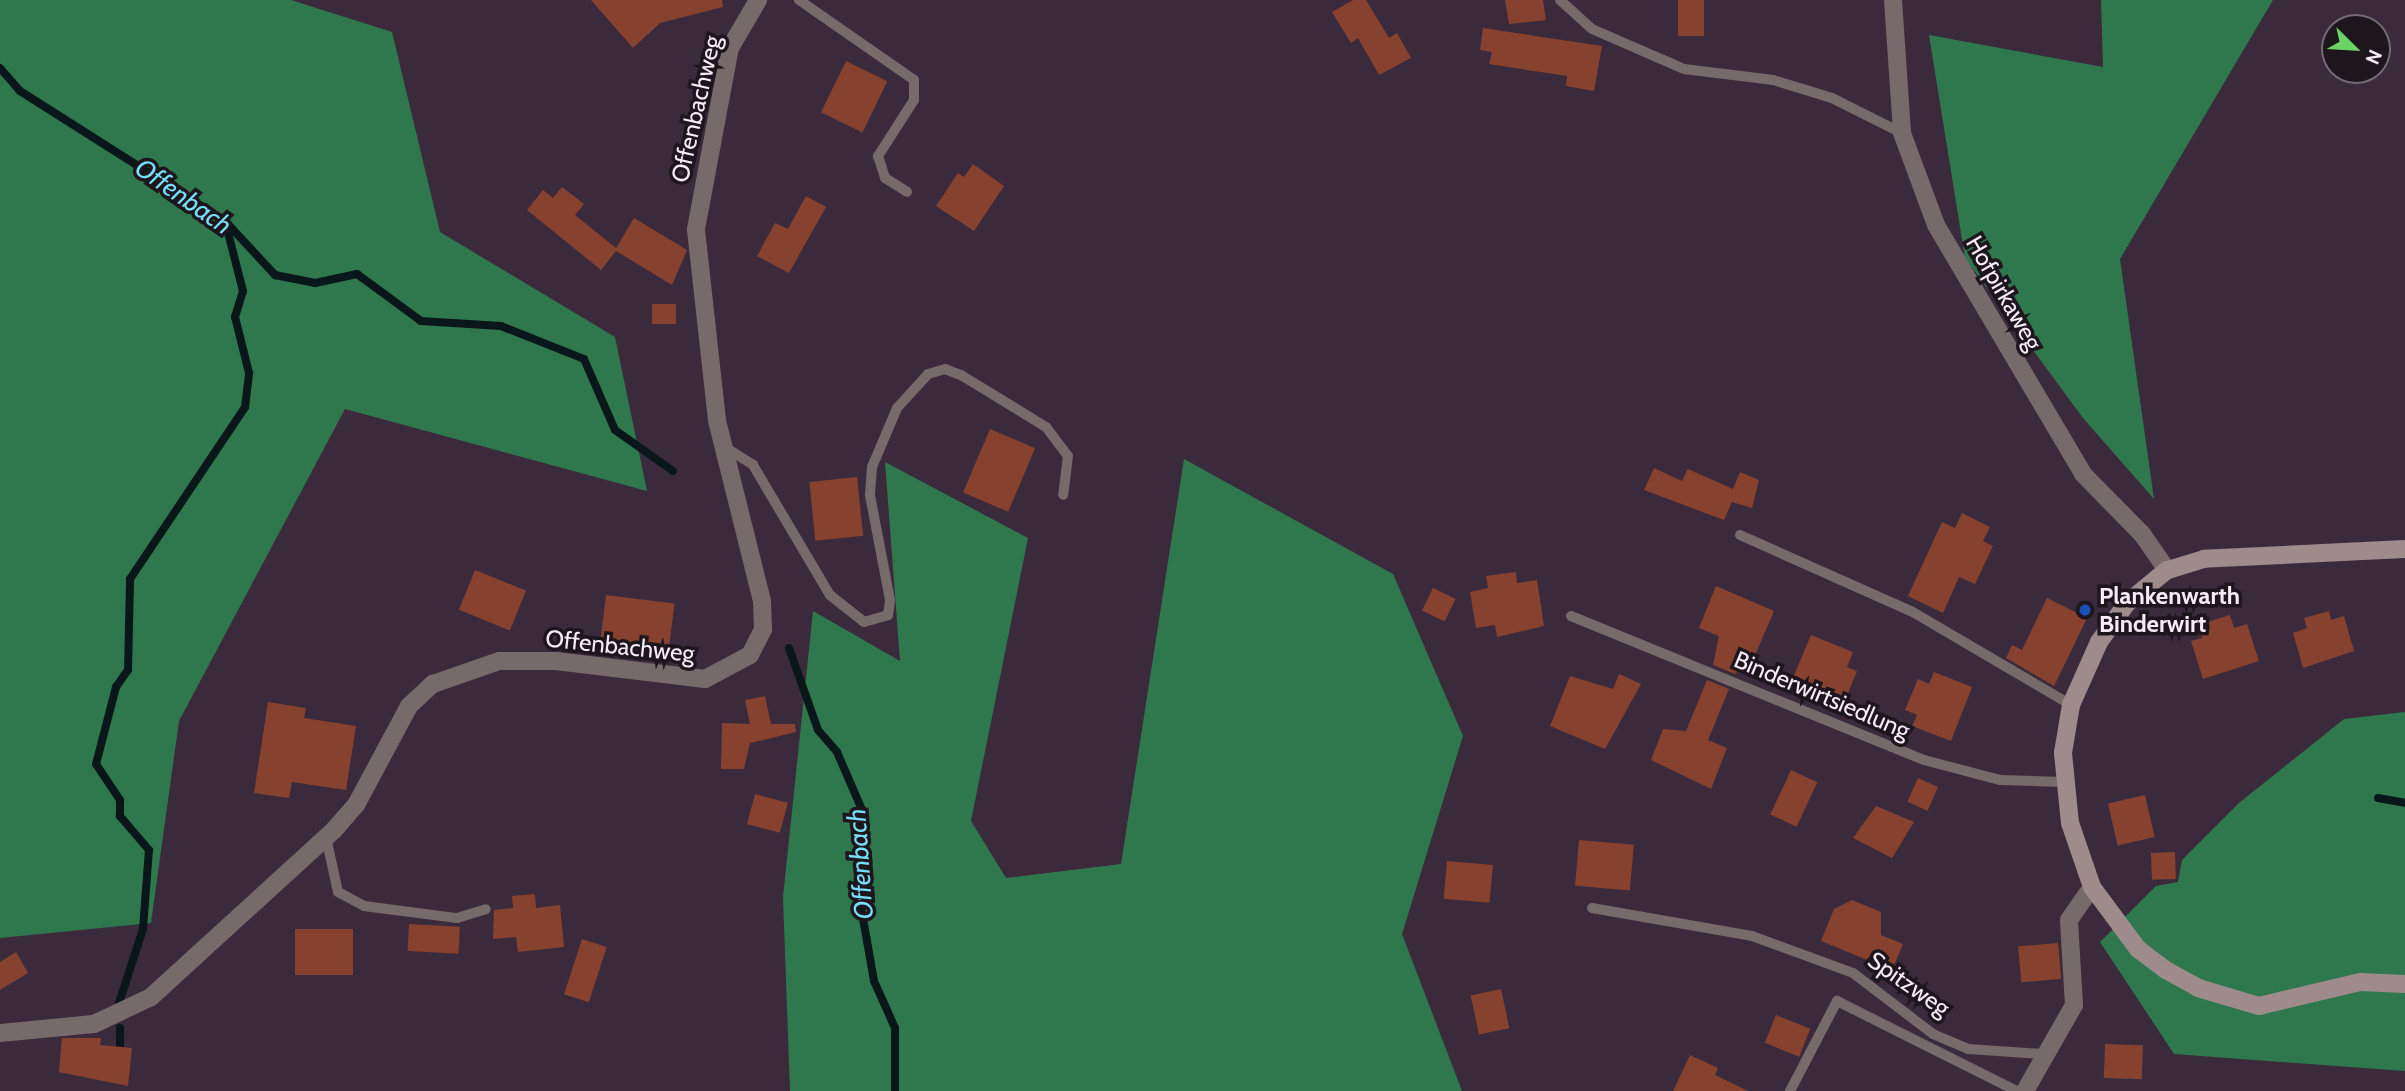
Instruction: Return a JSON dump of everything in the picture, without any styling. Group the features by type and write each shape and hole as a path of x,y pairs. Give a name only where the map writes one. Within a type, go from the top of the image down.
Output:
{"main road":[{"path":"2405,549 2204,559 2167,570 2111,623 2071,705 2064,782 2092,887 2152,960 2233,1001 2259,1006 2360,982 2405,984"}],"street":[{"name":"Offenbachweg","path":"0,1033 94,1024 126,1014 326,837 356,805 409,706 433,684 468,669 499,661 556,661 705,679 750,654 763,629 762,601 723,446 698,284 696,229 730,48 758,0"},
{"name":"Hofpirkaweg","path":"1893,0 1902,133 1936,225 2045,415 2083,474 2142,534 2167,570"},
{"path":"2025,1091 2042,1054 2074,1005 2069,919 2092,887"}],"lane":[{"path":"799,0 914,80 914,100 878,156 885,178 907,192"},
{"path":"1560,0 1592,29 1684,69 1773,80 1832,98 1902,133"},
{"path":"723,446 753,465 830,595 864,622 888,615 890,600 870,495 872,467 897,408 928,374 945,369 961,375 1053,432 1068,456 1063,495"},
{"path":"1740,535 1911,611 2071,705"},
{"name":"Binderwirtsiedlung","path":"1571,616 1924,760 2000,780 2064,782"},
{"path":"326,837 338,892 363,906 457,918 486,909"},
{"name":"Spitzweg","path":"1592,908 1752,936 1853,973 1933,1034 1968,1049 2042,1054"},
{"path":"1790,1091 1837,1001 2017,1091"}],"green space":[{"path":"0,0 291,0 392,32 440,232 615,337 647,491 345,409 179,721 151,923 0,938"},
{"path":"2101,0 2273,0 2120,259 2154,499 2083,418 1965,258 1929,35 2103,67"},
{"path":"1184,459 1393,574 1463,736 1402,934 1462,1091 790,1091 783,897 813,611 900,661 885,462 1028,538 971,821 1006,878 1121,864"},
{"path":"2405,712 2405,1071 2174,1054 2100,942 2156,886 2178,882 2182,860 2239,803 2344,719"}],"building":[{"path":"591,0 722,0 723,7 660,23 633,48"},
{"path":"1353,0 1366,0 1389,38 1397,33 1411,58 1379,75 1358,38 1351,43 1332,12"},
{"path":"1505,0 1543,0 1546,20 1509,24"},
{"path":"1678,0 1704,0 1704,36 1678,36"},
{"path":"1483,28 1602,46 1594,91 1566,86 1567,76 1489,64 1492,52 1480,50"},
{"path":"846,61 887,81 862,132 821,112"},
{"path":"973,164 1004,186 974,231 936,206 958,173 964,177"},
{"path":"562,187 584,204 575,215 616,248 634,218 687,250 672,285 616,251 601,270 527,210 543,190 553,198"},
{"path":"806,196 826,207 789,273 757,256 775,223 788,229"},
{"path":"652,304 676,304 676,324 652,324"},
{"path":"990,429 1035,448 1008,512 963,493"},
{"path":"1654,468 1682,481 1688,469 1733,489 1740,472 1759,480 1752,508 1732,502 1724,520 1644,490"},
{"path":"857,477 863,536 815,541 809,482"},
{"path":"1962,513 1990,527 1983,541 1993,546 1975,584 1959,577 1943,613 1908,596 1942,522 1955,528"},
{"path":"475,570 526,591 510,630 459,610"},
{"path":"1516,572 1517,583 1537,580 1544,626 1497,637 1495,625 1476,628 1470,592 1488,588 1486,576"},
{"path":"1716,586 1774,611 1756,653 1735,674 1713,665 1719,636 1699,628"},
{"path":"1433,588 1455,599 1445,621 1422,610"},
{"path":"606,595 674,603 669,647 601,639"},
{"path":"2047,598 2087,618 2054,686 2006,658 2012,645 2022,650"},
{"path":"2329,611 2331,620 2344,616 2354,651 2303,668 2293,633 2307,628 2304,618"},
{"path":"2230,615 2234,628 2247,624 2259,661 2203,679 2191,641 2202,638 2198,625"},
{"path":"1811,635 1853,652 1847,667 1857,671 1846,698 1792,680"},
{"path":"1934,672 1972,687 1951,741 1912,726 1917,715 1905,710 1918,679 1929,684"},
{"path":"1619,674 1641,684 1605,749 1550,726 1570,676 1613,689"},
{"path":"1707,680 1729,689 1708,740 1727,748 1711,789 1651,760 1663,729 1686,731"},
{"path":"765,696 771,724 795,724 796,732 750,743 744,769 721,769 722,723 750,724 745,700"},
{"path":"268,702 306,708 304,718 356,726 346,790 292,782 289,798 254,793"},
{"path":"1791,770 1817,782 1797,827 1770,814"},
{"path":"1918,778 1938,787 1928,811 1907,802"},
{"path":"755,794 788,803 780,833 747,824"},
{"path":"2145,795 2155,837 2118,845 2108,804"},
{"path":"1876,806 1914,822 1892,858 1853,838"},
{"path":"1579,840 1634,845 1630,891 1575,886"},
{"path":"2175,852 2176,879 2152,880 2151,853"},
{"path":"1447,861 1493,865 1490,903 1444,899"},
{"path":"535,894 536,908 560,905 564,947 518,952 516,937 493,939 494,910 513,908 512,896"},
{"path":"1852,900 1881,912 1881,935 1903,944 1892,970 1821,941 1834,909"},
{"path":"409,924 460,927 459,954 408,951"},
{"path":"295,929 353,929 353,975 295,975"},
{"path":"582,939 607,947 589,1002 564,994"},
{"path":"2058,943 2061,979 2021,982 2018,946"},
{"path":"16,952 28,973 0,990 0,962"},
{"path":"1501,989 1509,1028 1479,1035 1471,995"},
{"path":"1776,1015 1810,1029 1799,1057 1765,1043"},
{"path":"62,1038 101,1038 100,1045 132,1048 128,1086 59,1072"},
{"path":"2105,1044 2143,1045 2142,1079 2104,1078"},
{"path":"1690,1055 1718,1068 1715,1075 1748,1091 1673,1091"}],"waterway":[{"name":"Offenbach","path":"0,68 20,91 225,221 275,275 315,283 357,274 421,321 501,326 584,359 615,430 673,471"},
{"path":"119,1003 143,929 149,850 120,816 120,800 96,764 116,687 128,670 130,579 245,407 249,373 235,317 243,291 225,221"},
{"name":"Offenbach","path":"789,648 818,730 837,752 863,812 861,907 874,981 895,1028 895,1091"},
{"path":"2378,798 2405,803"},
{"path":"120,1028 120,1057"}],"place":[{"name":"Plankenwarth Binderwirt","path":"2085,610"}]}
